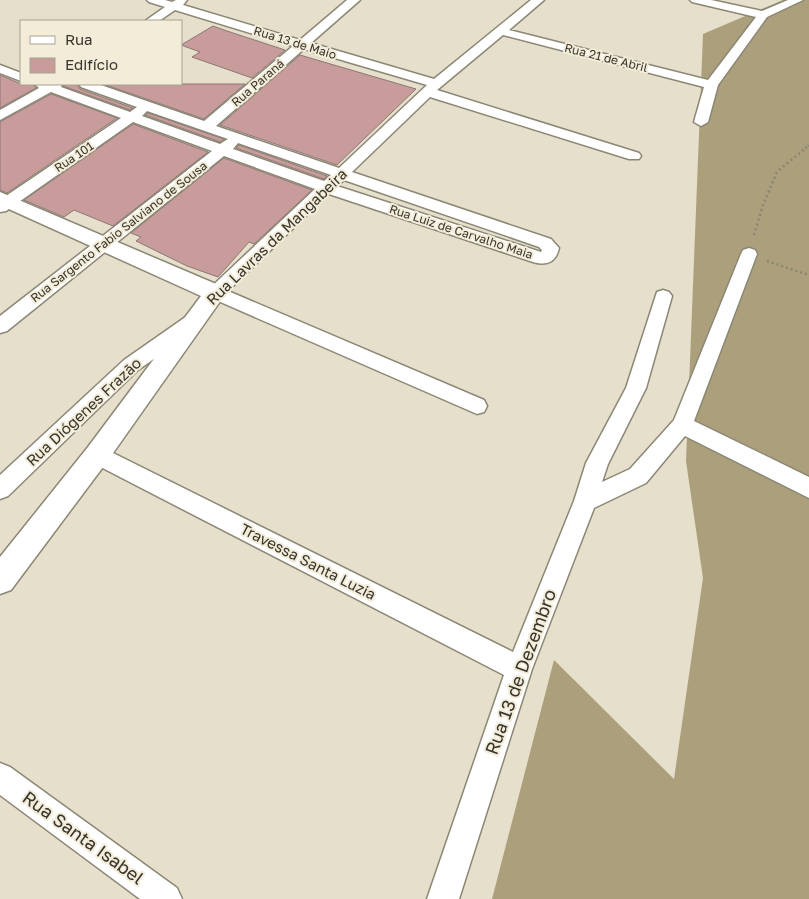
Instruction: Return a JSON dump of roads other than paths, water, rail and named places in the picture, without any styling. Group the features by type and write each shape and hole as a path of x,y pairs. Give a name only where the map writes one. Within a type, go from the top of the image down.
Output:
{"street":[{"name":"Rua 13 de Maio","path":"153,0 179,3 634,156"},
{"name":"Rua Paraná","path":"207,126 354,0"},
{"name":"Rua Lavras da Mangabeira","path":"0,580 97,455 215,293 432,88 538,0"},
{"path":"696,0 763,15"},
{"path":"701,122 711,85 763,15 795,0 809,5"},
{"path":"153,20 179,3"},
{"name":"Rua 21 de Abril","path":"501,31 711,85"},
{"path":"0,69 20,77"},
{"path":"0,116 49,85"},
{"name":"Rua Luiz de Carvalho Maia","path":"49,85 327,188 539,258 549,256 551,248 545,243 237,138 89,85"},
{"name":"Rua 101","path":"3,202 148,106"},
{"name":"Rua Sargento Fabio Salviano de Sousa","path":"0,326 237,138"},
{"path":"3,202 477,406"},
{"path":"585,500 638,476 682,425 749,254"},
{"name":"Rua 13 de Dezembro","path":"442,899 520,669 597,464 636,388 663,296"},
{"name":"Rua Diógenes Frazão","path":"0,489 131,365 195,320"},
{"path":"682,425 809,488"},
{"name":"Travessa Santa Luzia","path":"97,455 520,669"},
{"name":"Rua Santa Isabel","path":"0,777 166,899"}]}
